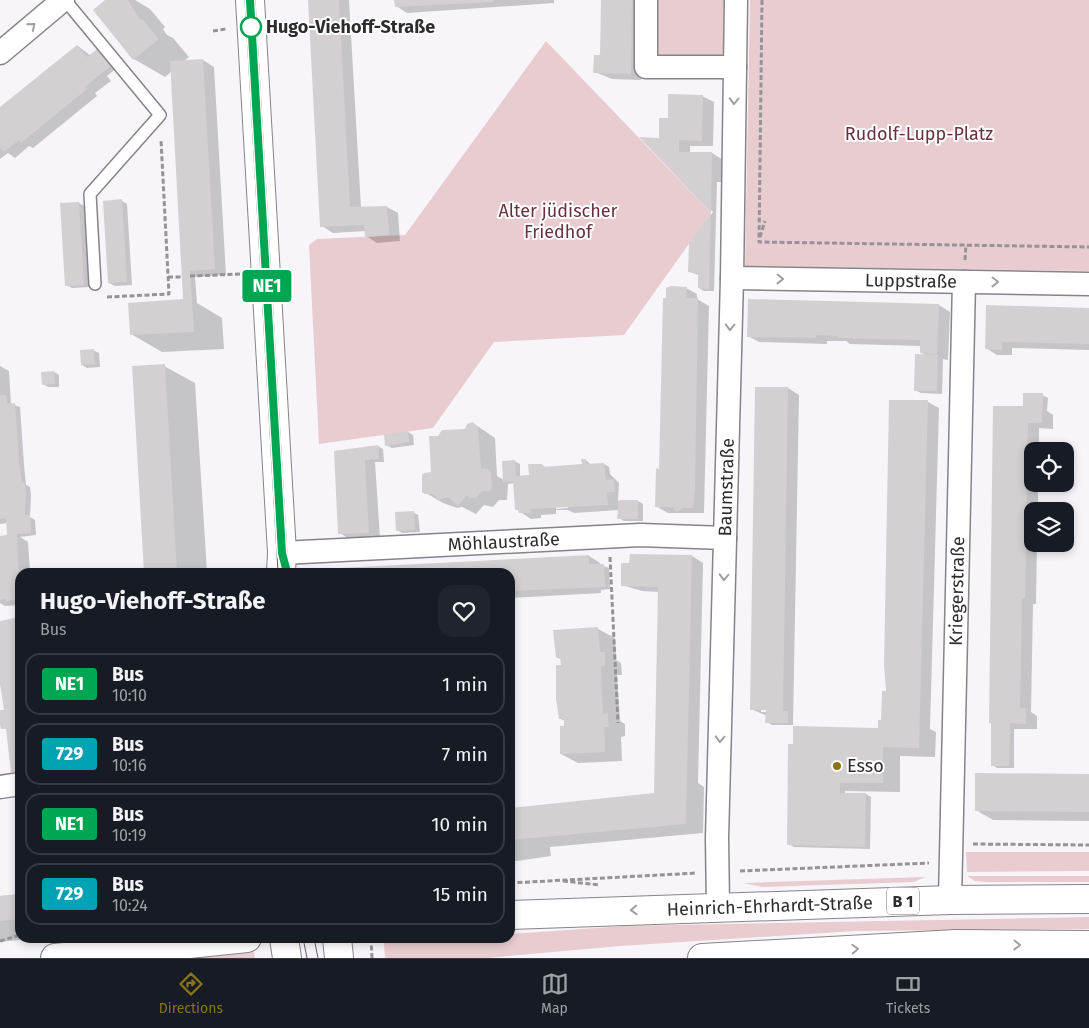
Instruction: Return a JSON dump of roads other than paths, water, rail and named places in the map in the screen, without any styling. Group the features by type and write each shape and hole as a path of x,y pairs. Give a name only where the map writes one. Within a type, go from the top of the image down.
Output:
{"main road":[{"path":"250,0 283,566"},
{"name":"Heinrich-Ehrhardt-Straße","path":"515,915 950,900 1089,899"},
{"path":"55,958 199,943"},
{"path":"285,943 287,958"},
{"path":"338,943 339,958"},
{"path":"702,958 956,944 1089,945"}],"street":[{"path":"0,53 64,0"},
{"path":"646,0 646,68 735,68"},
{"name":"Baumstraße","path":"718,907 717,838 732,278 736,0"},
{"name":"Luppstraße","path":"732,278 1089,284"},
{"name":"Kriegerstraße","path":"950,900 964,282"},
{"name":"Möhlaustraße","path":"283,566 640,535 725,538"},
{"path":"0,787 15,785"}],"lane":[{"path":"64,0 160,115 90,194 95,284"}],"tram line":[{"path":"245,0 278,568"},
{"path":"255,0 288,568"},
{"path":"304,943 307,958"},
{"path":"315,943 318,958"}],"place":[{"name":"Hugo-Viehoff-Straße","path":"251,27"},
{"name":"Esso","path":"837,766"}],"park label":[{"name":"Rudolf-Lupp-Platz","path":"919,134"},
{"name":"Alter jüdischer Friedhof","path":"558,221"}]}
